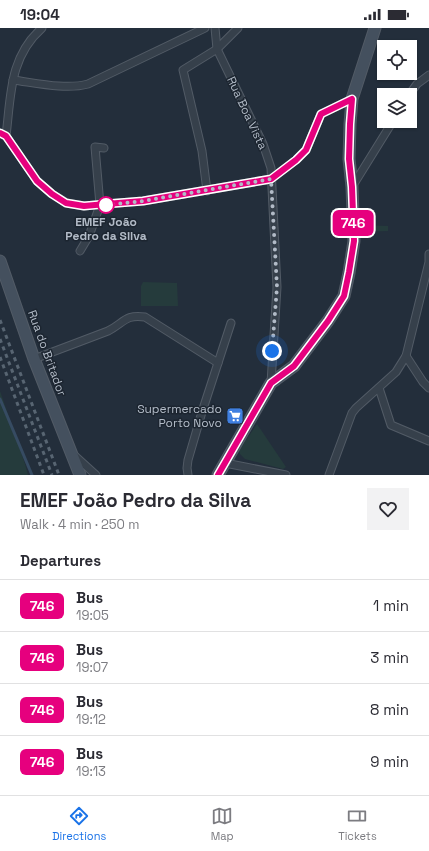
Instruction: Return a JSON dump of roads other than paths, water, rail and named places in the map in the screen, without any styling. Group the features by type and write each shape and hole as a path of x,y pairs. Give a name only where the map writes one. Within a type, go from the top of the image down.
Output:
{"street":[{"path":"42,28 34,35 21,54 15,69 3,135 37,181 52,194 66,203 84,206 143,201 271,179 296,160 306,150 321,114"},
{"path":"13,80 69,86 88,84 205,28"},
{"name":"Rua Boa Vista","path":"216,28 218,49 263,144 271,168 277,287 271,383"},
{"path":"206,190 202,151 183,70 218,49 238,28"},
{"path":"218,475 271,383 294,366 328,321 344,296 354,241 352,187 349,159 352,99 374,28"},
{"path":"414,88 429,75"},
{"path":"352,187 388,128"},
{"path":"80,251 89,236 100,205 95,147 104,148"},
{"path":"329,475 352,413 396,372 406,356 429,262 429,254"},
{"name":"Rua do Britador","path":"0,261 34,359 80,475"},
{"path":"34,359 108,331 128,317 136,315 145,317 218,363"},
{"path":"188,475 188,460 231,323"},
{"path":"406,356 423,382 429,388"},
{"path":"379,388 391,425 429,441"},
{"name":"Rua do Britador","path":"70,452 96,475"},
{"path":"225,463 286,475"}],"waterway":[{"path":"0,399 32,475"}],"railway":[{"path":"0,320 59,475"},
{"path":"0,339 52,475"},
{"path":"0,357 44,475"}],"place":[{"name":"EMEF João Pedro da Silva","path":"106,205"},
{"name":"Supermercado Porto Novo","path":"235,416"}]}
